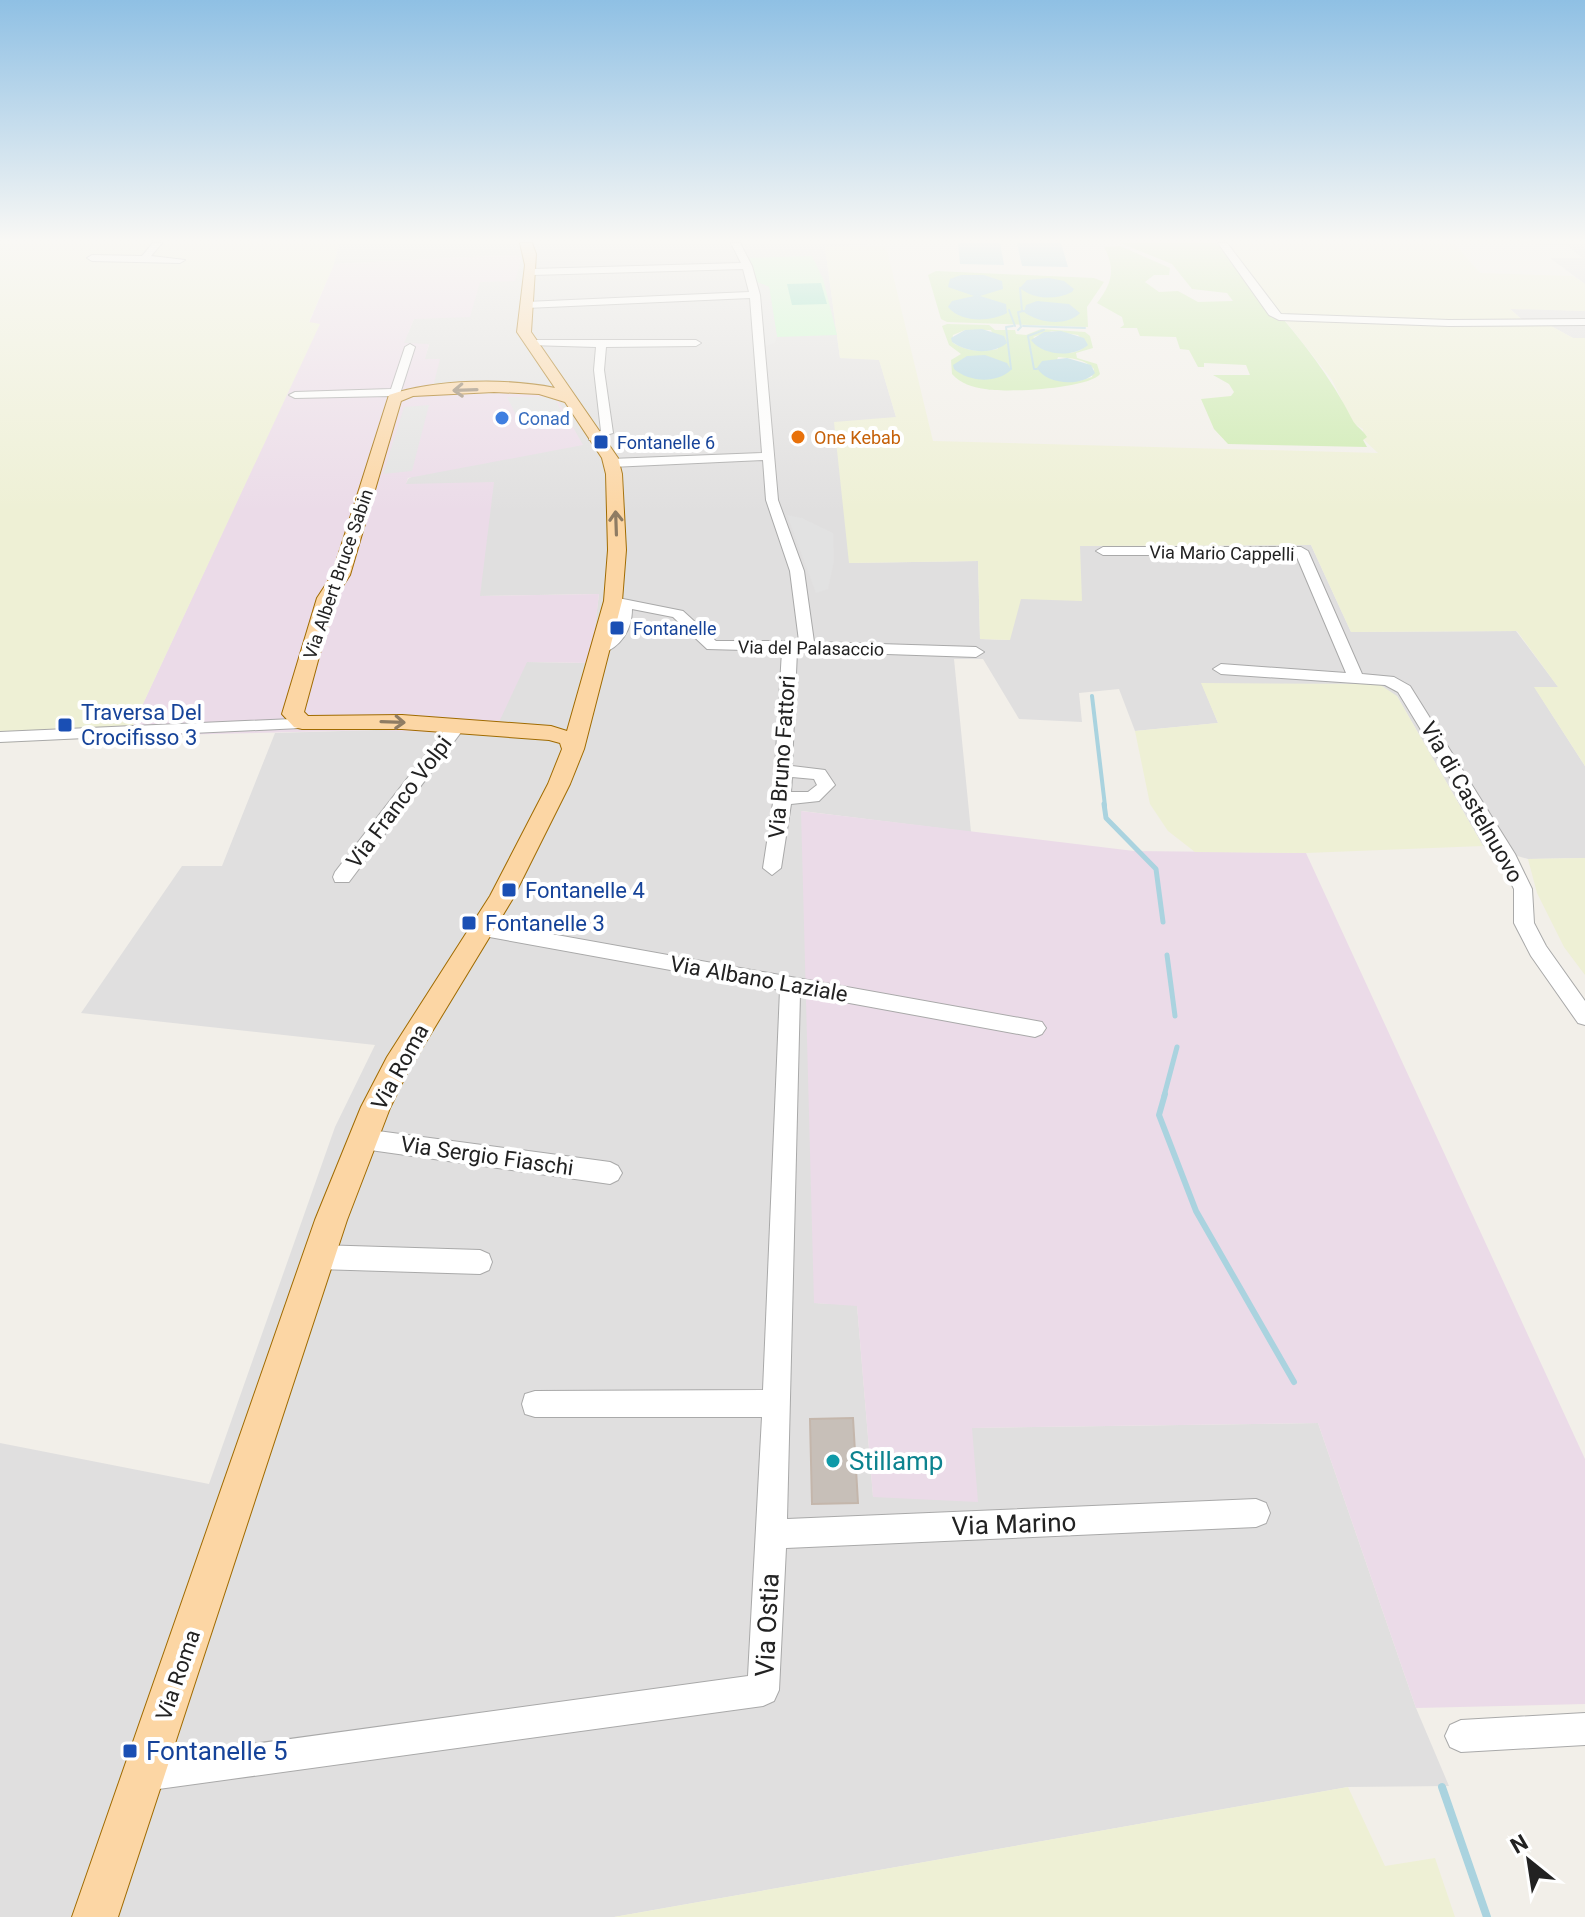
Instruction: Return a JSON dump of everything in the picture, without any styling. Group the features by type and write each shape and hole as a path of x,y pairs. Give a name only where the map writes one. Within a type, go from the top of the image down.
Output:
{"main road":[{"path":"525,332 611,463"},
{"path":"538,388 550,384 553,375"},
{"path":"400,392 538,388 559,392 569,399"},
{"name":"Via Albert Bruce Sabin","path":"294,709 326,598 341,575 400,392"},
{"name":"Via Roma","path":"95,1917 318,1257 363,1139 397,1065 484,929 559,784 568,734 619,602 611,463"},
{"path":"294,709 297,720 315,723 402,722 568,734"}],"street":[{"name":"Via Bruno Fattori","path":"758,332 772,500 797,571 798,646 772,868"},
{"path":"530,342 696,343"},
{"path":"593,437 607,433 599,370 601,344"},
{"name":"Via Albert Bruce Sabin","path":"400,392 410,347"},
{"path":"295,395 400,392"},
{"path":"611,463 769,456"},
{"name":"Via Mario Cappelli","path":"1103,551 1301,551 1356,677"},
{"name":"Via del Palasaccio","path":"619,602 678,614 712,646 976,652"},
{"path":"1221,669 1356,677"},
{"name":"Via di Castelnuovo","path":"1356,677 1388,680 1409,694 1499,841 1523,889 1524,923 1531,937 1585,1017"},
{"path":"259,725 284,719 294,709"},
{"path":"0,737 315,723"},
{"name":"Via Franco Volpi","path":"342,877 456,727"},
{"path":"782,797 809,799 821,794 826,785 819,774 784,771"},
{"name":"Via Albano Laziale","path":"484,929 1035,1028"},
{"name":"Via Ostia","path":"144,1775 763,1690 772,1534 790,984"},
{"name":"Via Sergio Fiaschi","path":"363,1139 610,1173"},
{"path":"318,1257 480,1262"},
{"path":"535,1404 671,1406 776,1403"},
{"name":"Via Marino","path":"772,1534 1256,1513"},
{"path":"1461,1736 1585,1729"}],"shaded area":[{"path":"315,332 408,332 404,343 429,344 425,359 440,359 431,395 542,392 556,397 583,445 408,478 406,484 494,482 480,596 599,594 591,663 527,662 493,735 376,730 128,736"},
{"path":"408,332 837,332 840,358 879,359 896,417 849,563 978,561 980,639 1009,640 1020,599 1079,546 1311,545 1351,632 1516,631 1559,688 1535,688 1585,766 1585,858 1528,859 1483,846 1397,696 1202,684 1218,723 1135,731 1119,689 1079,693 1082,722 1019,719 983,659 954,659 971,832 802,811 815,1303 857,1305 873,1496 972,1428 1318,1423 1416,1708 1449,1786 1348,1787 614,1917 0,1917 0,1443 209,1484 335,1127 375,1045 81,1013 182,866 222,866 275,733 376,730 527,662 590,663 599,594 480,596 405,485 408,479 542,392 430,395 424,360 429,345 403,344"},
{"path":"763,332 776,332 775,343 765,346"},
{"path":"1563,332 1585,332 1585,338 1573,338"},
{"path":"507,397 554,397 564,416 520,423"},
{"path":"429,405 412,471 383,474 404,407"},
{"path":"787,515 802,518 833,533 834,561 828,589 816,593"},
{"path":"801,811 1134,851 1306,853 1585,1459 1585,1704 1416,1708 1318,1423 972,1428 978,1502 873,1497 857,1306 814,1303"}],"green space":[{"path":"0,332 316,332 128,736 0,743"},
{"path":"776,332 836,332 837,335 777,337"},
{"path":"837,332 907,332 933,441 1378,453 1363,439 1363,429 1353,423 1332,380 1295,332 1563,332 1573,338 1585,338 1585,766 1534,687 1558,687 1517,631 1351,632 1311,545 1080,546 1082,601 1021,599 1010,640 980,639 978,561 849,563 834,422 896,417 879,360 840,358"},
{"path":"944,332 959,332 953,335 952,342 963,348 986,351 998,349 992,332 1026,335 1047,332 1033,337 1067,353 1087,345 1078,335 1061,332 1086,332 1090,336 1093,348 1076,353 1077,358 1097,364 1100,374 1080,383 1046,389 980,388 952,374 951,360 961,354 949,345","holes":["1058,357 1082,361 1094,369 1092,377 1079,381 1050,379"]},
{"path":"1139,332 1294,332 1367,437 1363,440 1367,447 1228,444 1214,429 1201,399 1231,396 1234,392 1229,384 1213,375 1250,375 1246,365 1204,363 1204,367 1198,367 1189,350 1180,349 1176,337 1140,336"},
{"path":"1201,683 1379,684 1397,696 1483,846 1306,853 1195,852 1168,831 1150,804 1135,731 1218,723"},
{"path":"1585,858 1585,975 1564,947 1537,893 1528,859"},
{"path":"1348,1787 1385,1866 1435,1858 1455,1917 614,1917"}],"water":[{"path":"961,332 993,332 1004,336 1007,343 980,351 965,348 952,342 951,338"},
{"path":"1043,332 1066,332 1084,338 1088,345 1074,352 1058,353 1043,349 1031,340"},
{"path":"985,355 1007,363 1011,370 998,378 982,380 967,377 954,369 953,365 967,356"},
{"path":"1067,358 1091,365 1095,373 1081,381 1064,382 1048,378 1037,368 1042,361"}],"building":[{"name":"Stillamp","path":"853,1418 858,1503 812,1504 810,1419"}],"waterway":[{"path":"1007,332 1011,369"},
{"path":"1037,332 1028,336 1034,369 1037,369"},
{"path":"1092,696 1105,806"},
{"path":"1104,804 1106,818 1156,869 1163,922"},
{"path":"1167,955 1175,1016"},
{"path":"1164,1096 1177,1047"},
{"path":"1165,1094 1159,1115 1196,1211 1294,1382"},
{"path":"1442,1787 1487,1917"}],"place":[{"name":"Conad","path":"502,418"},
{"name":"One Kebab","path":"798,437"},
{"name":"Fontanelle 6","path":"601,442"},
{"name":"Fontanelle","path":"617,628"},
{"name":"Traversa Del Crocifisso 3","path":"65,725"},
{"name":"Fontanelle 4","path":"509,890"},
{"name":"Fontanelle 3","path":"469,923"},
{"name":"Stillamp","path":"833,1461"},
{"name":"Fontanelle 5","path":"130,1751"}]}
